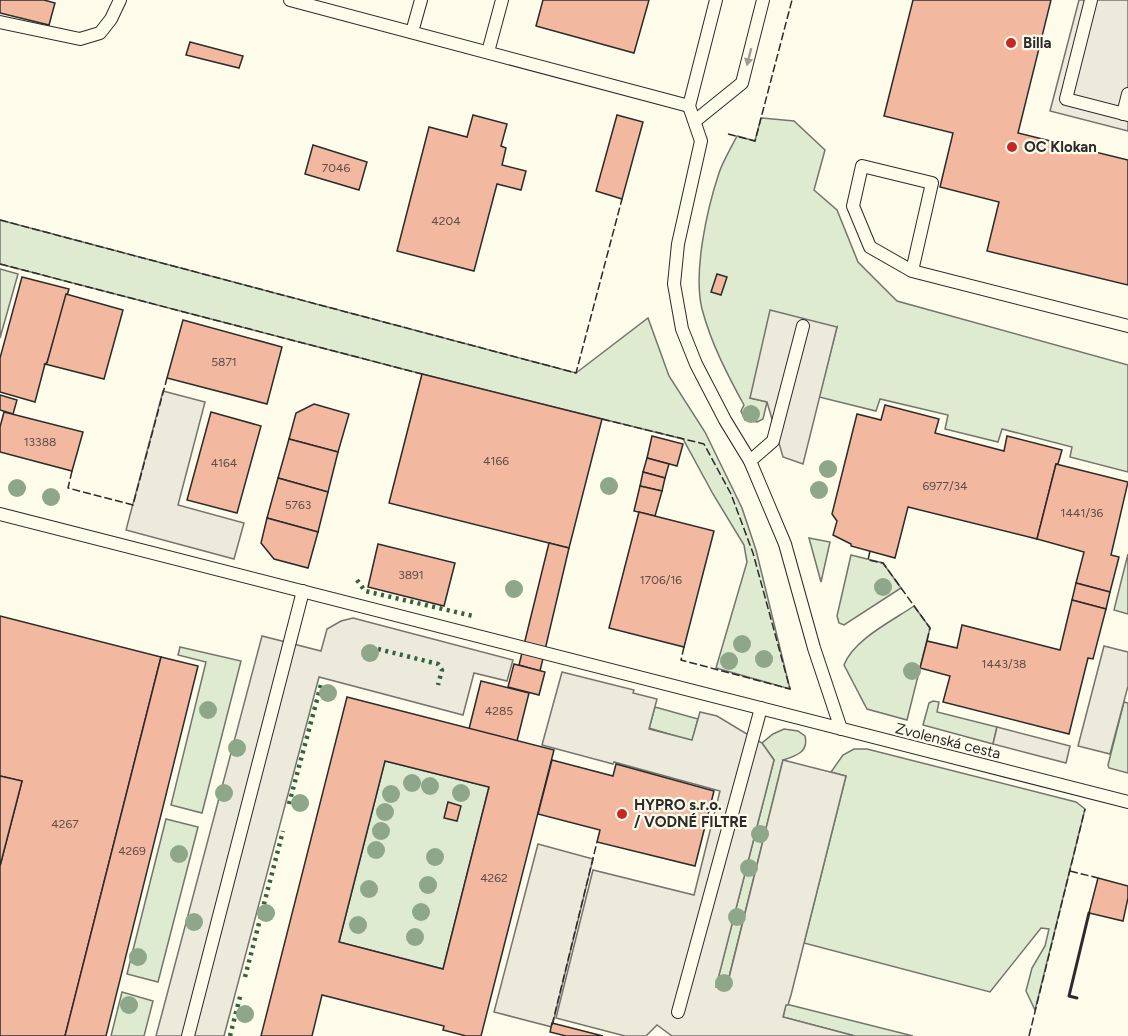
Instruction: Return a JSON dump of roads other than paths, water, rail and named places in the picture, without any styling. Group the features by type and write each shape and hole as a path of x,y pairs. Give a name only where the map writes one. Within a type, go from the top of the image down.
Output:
{"lane":[{"path":"0,22 80,39 100,33 111,19 120,0"},
{"path":"290,0 689,106"},
{"path":"412,32 421,0"},
{"path":"488,52 502,0"},
{"path":"716,0 689,106 701,141 678,244 674,284 682,329 696,364 725,420 750,461 785,544 814,648 841,729"},
{"path":"695,121 742,83 764,0"},
{"path":"1091,0 1066,99 1126,114 1128,94"},
{"path":"912,271 932,183 862,166 853,206 870,247 912,271 1128,326"},
{"path":"750,461 772,441 803,326"},
{"name":"Zvolenská cesta","path":"0,514 1128,802"},
{"path":"188,1036 303,591"},
{"path":"678,1012 761,708"}],"place":[{"name":"Billa","path":"1011,43"},
{"name":"OC Klokan","path":"1012,147"},
{"name":"HYPRO s.r.o. / VODNÉ FILTRE","path":"622,814"}]}
